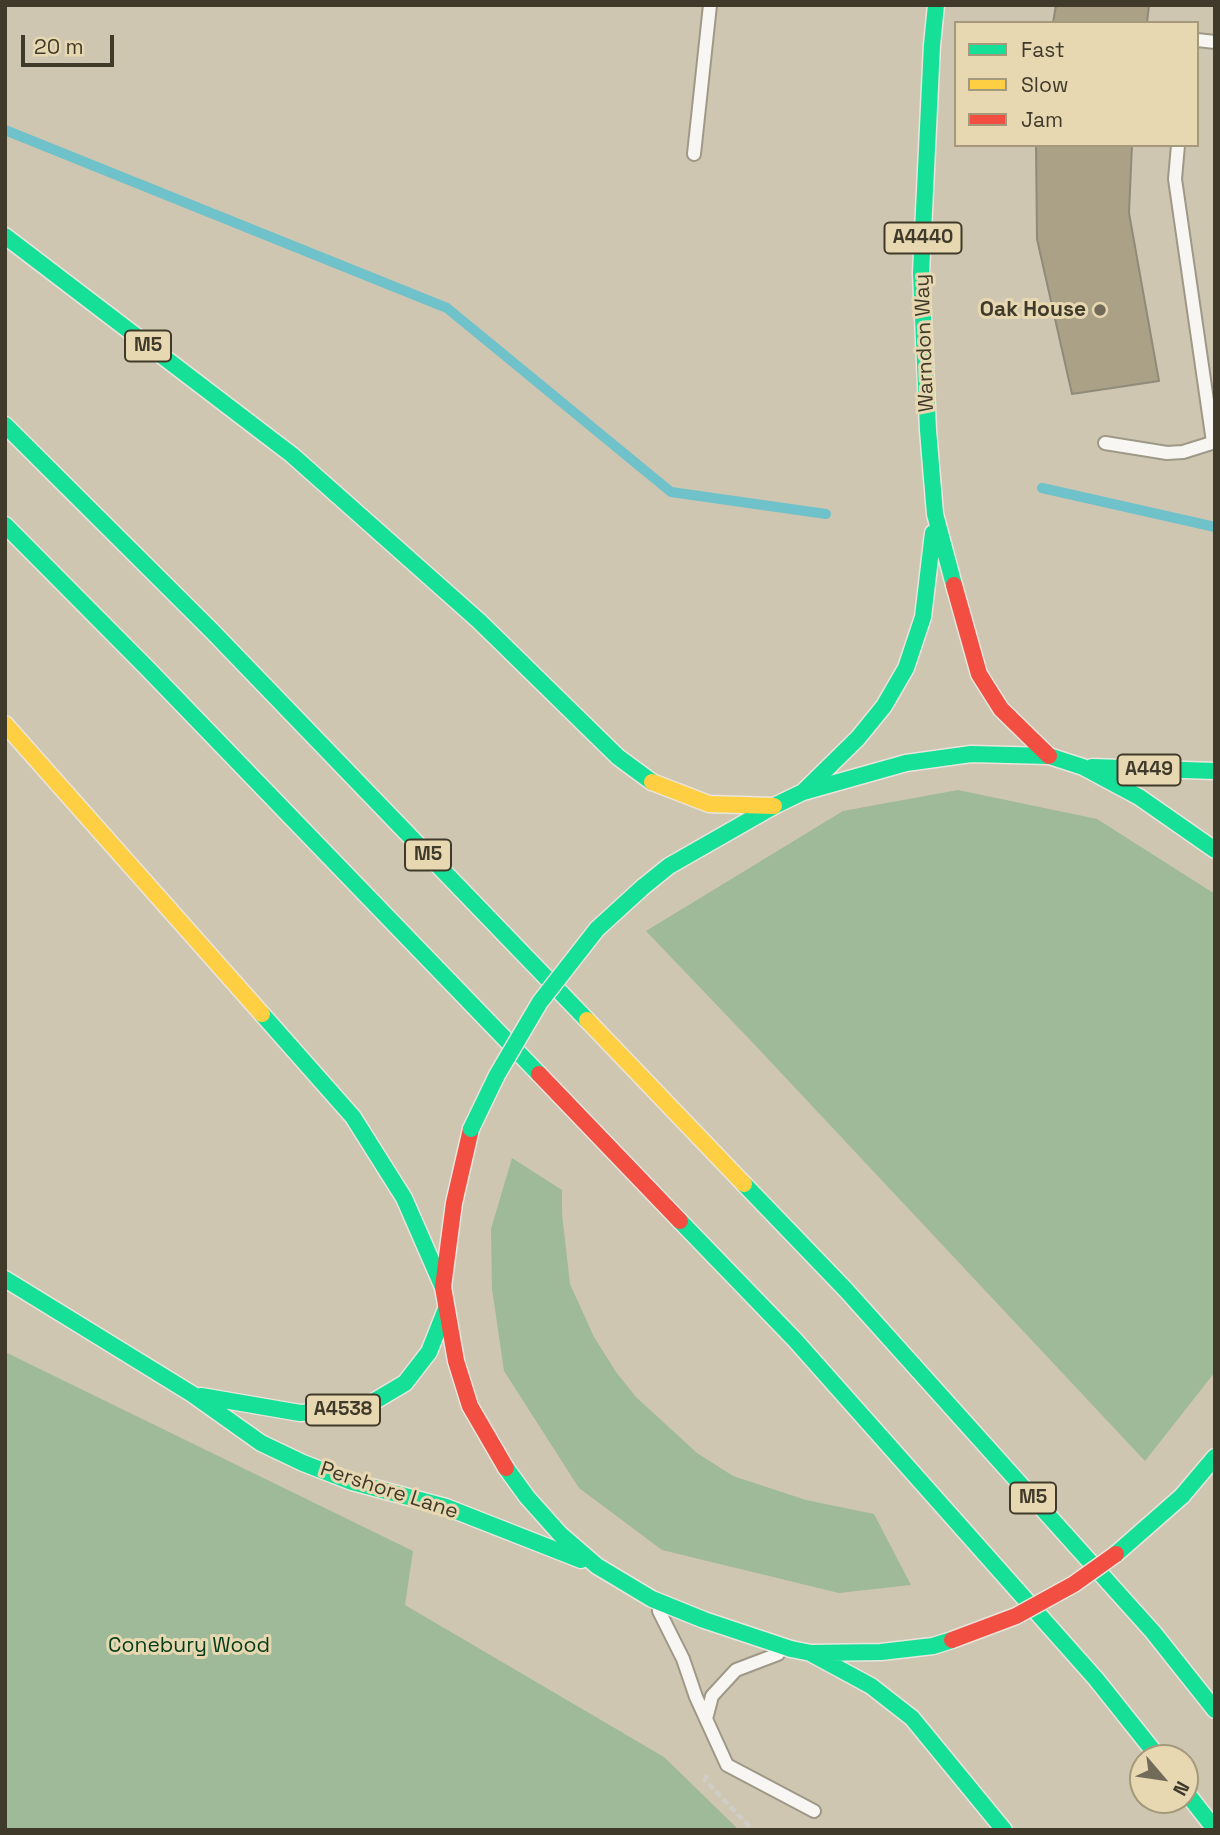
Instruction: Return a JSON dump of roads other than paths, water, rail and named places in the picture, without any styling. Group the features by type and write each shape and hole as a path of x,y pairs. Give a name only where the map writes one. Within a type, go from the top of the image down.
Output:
{"main road":[{"name":"Warndon Way","path":"936,5 921,273 928,430 935,514 979,674 1001,709 1049,756"},
{"name":"M5","path":"5,236 292,455 479,621 618,757 638,772 657,786 709,804 774,806"},
{"name":"M5","path":"5,425 212,631 846,1290 1153,1632 1215,1710"},
{"name":"Warndon Way","path":"803,792 858,738 884,706 906,668 923,617 935,514"},
{"path":"5,525 158,679 795,1340 1096,1679 1148,1744"},
{"path":"5,724 353,1117 404,1198 443,1287"},
{"path":"1215,850 1139,797 1083,767 1049,756 971,754 906,764 803,792 774,806 669,866 643,887 597,929 540,1002 497,1076 471,1129 454,1203 443,1287 456,1361 470,1406 498,1458 544,1516 597,1566 652,1599 704,1620 791,1649 811,1653 881,1652 933,1646 1016,1616 1074,1584 1128,1546 1182,1496 1215,1457"},
{"name":"A449","path":"1083,767 1215,771"},
{"name":"Pershore Lane","path":"5,1279 192,1394 261,1443 352,1482 446,1507 597,1566"},
{"name":"Pershore Lane","path":"192,1394 300,1413 368,1405 405,1383 429,1352 446,1309"},
{"path":"811,1653 870,1686 912,1718 1004,1830"},
{"path":"1199,1809 1215,1829"}],"lane":[{"path":"694,154 710,5"},
{"path":"1105,443 1167,453 1183,452 1214,442 1175,179 1178,147"},
{"path":"652,1599 683,1659 726,1765 814,1811"},
{"path":"706,1720 712,1696 736,1670 791,1649"}],"waterway":[{"path":"5,130 447,308 671,492 826,514"},
{"path":"1042,488 1215,527"}],"place":[{"name":"Oak House","path":"1100,310"}],"park label":[{"name":"Conebury Wood","path":"189,1646"}]}
